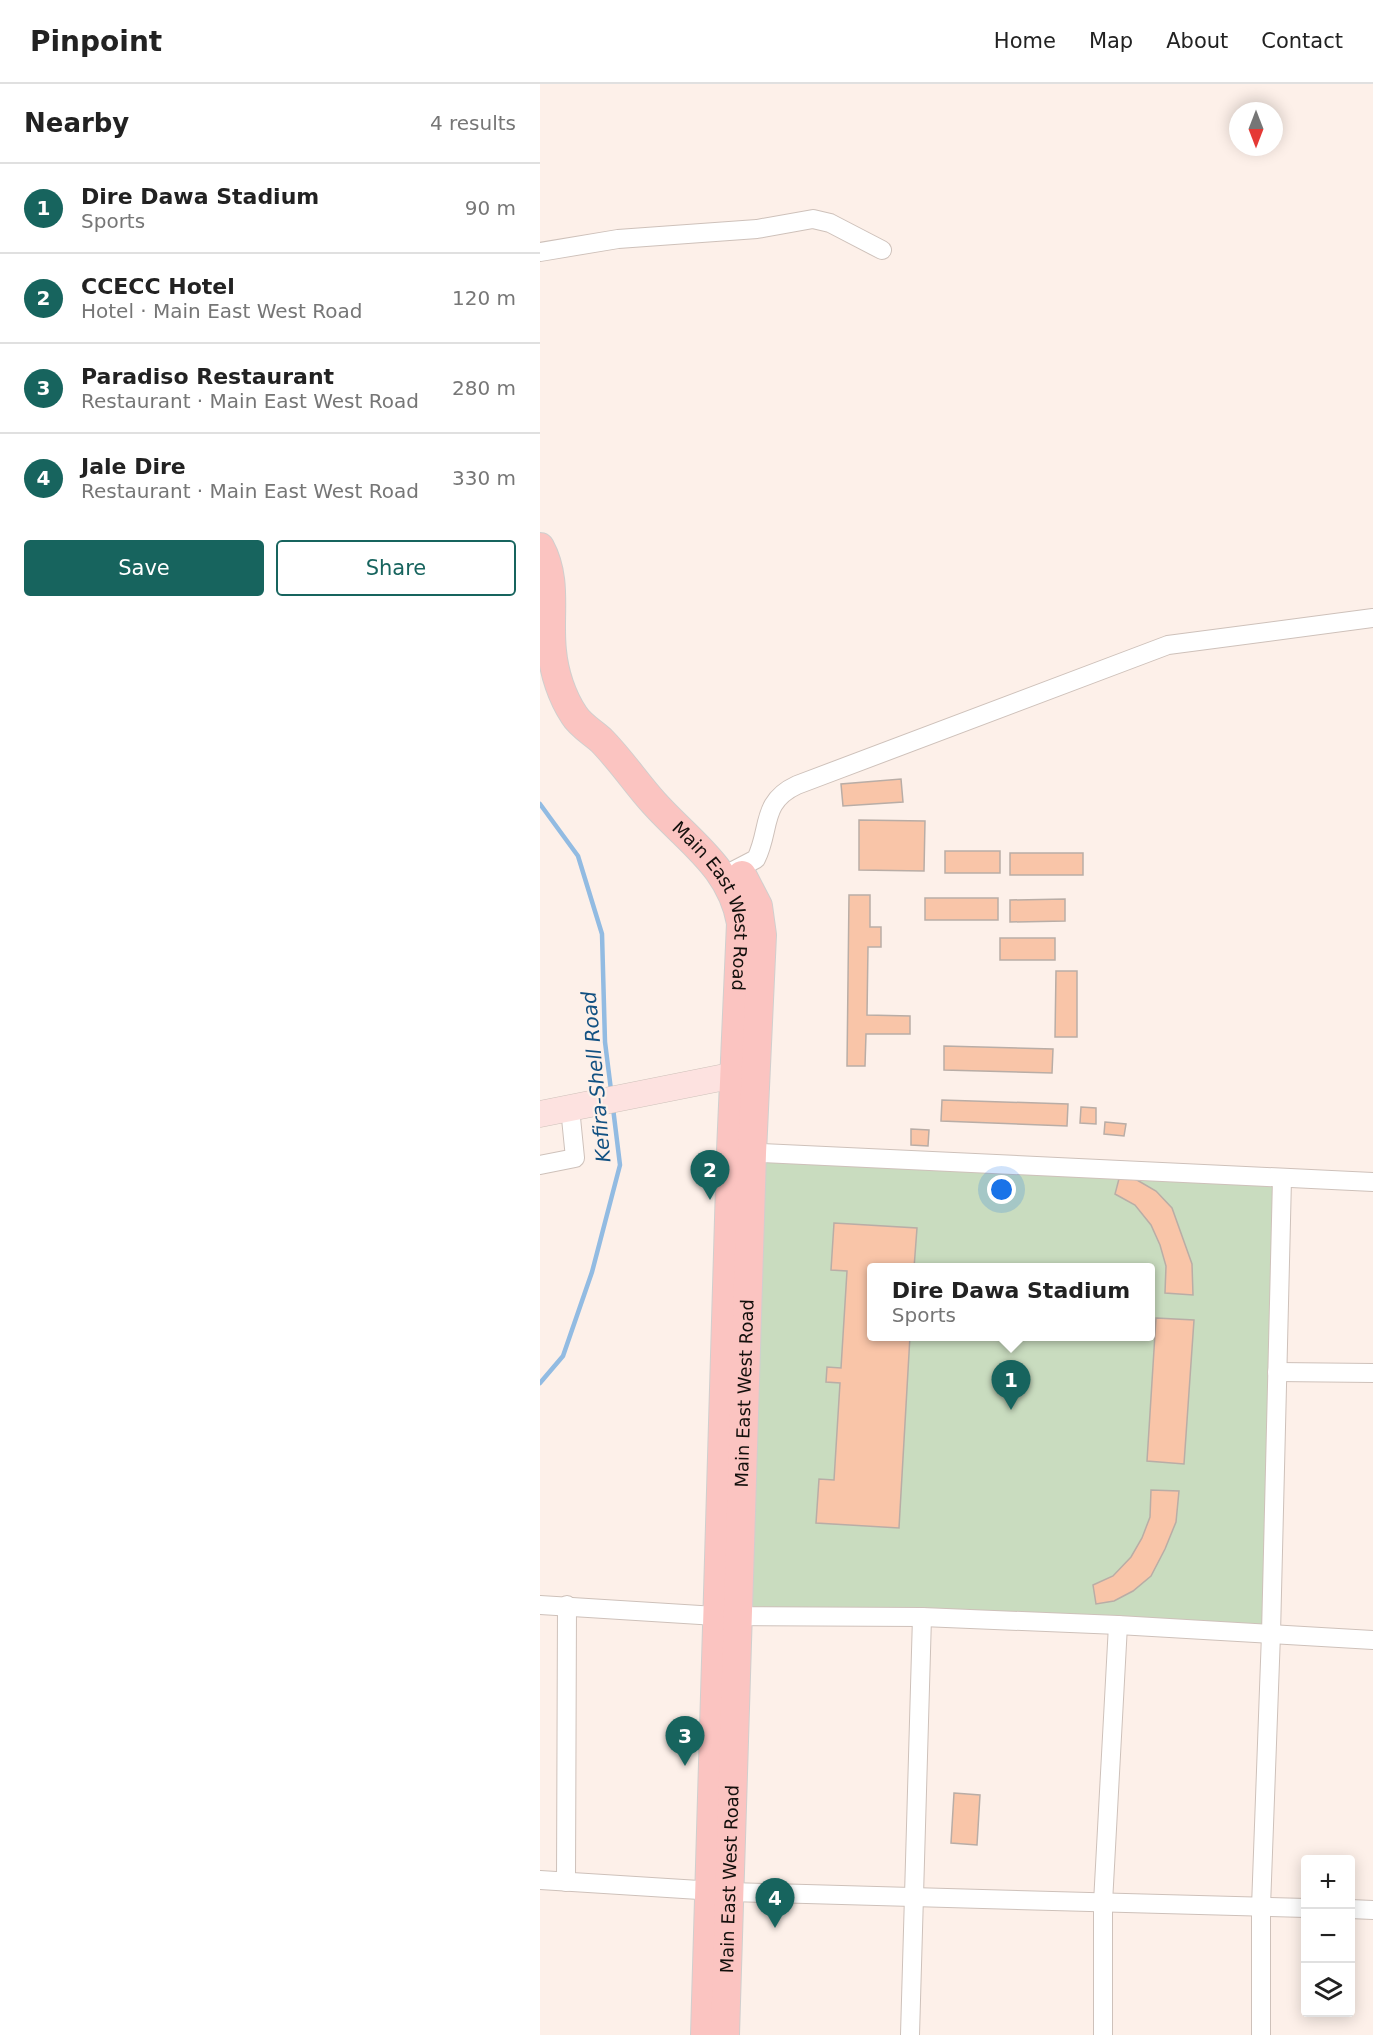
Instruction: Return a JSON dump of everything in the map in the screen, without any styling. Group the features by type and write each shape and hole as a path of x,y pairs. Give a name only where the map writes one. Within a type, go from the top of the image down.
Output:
{"main road":[{"name":"Main East West Road","path":"540,547 552,582 552,650 558,679 575,717 601,741 651,800 709,839 731,872 750,889 762,920 746,1076 742,1152 719,1891 705,2035"},
{"name":"Main East West Road","path":"719,1891 725,2035"}],"street":[{"path":"540,252 618,239 758,229 813,219 830,223 882,250"},
{"path":"731,872 756,859 770,810 783,791 796,785 1168,645 1373,618"},
{"path":"540,1114 746,1076"},
{"path":"540,1165 575,1158 570,1108"},
{"path":"742,1152 1373,1182"},
{"path":"1261,2035 1261,1907 1271,1634 1282,1179"},
{"path":"1277,1372 1373,1373"},
{"path":"540,1605 728,1616 921,1617 1118,1625 1373,1640"},
{"path":"566,1882 567,1605"},
{"path":"910,2035 921,1617"},
{"path":"1103,2035 1103,1903 1118,1625"},
{"path":"540,1881 719,1891 1301,1908"},
{"path":"1355,1909 1373,1910"}],"green space":[{"path":"752,1153 1282,1179 1271,1634 740,1616"}],"building":[{"path":"901,779 903,802 843,806 841,784"},
{"path":"859,820 925,821 924,871 859,870"},
{"path":"945,851 1000,851 1000,873 945,873"},
{"path":"1010,853 1083,853 1083,875 1010,875"},
{"path":"849,895 870,895 870,927 881,927 881,947 868,947 867,1015 910,1016 910,1034 866,1034 865,1066 847,1066"},
{"path":"925,898 998,898 998,920 925,920"},
{"path":"1065,899 1065,921 1010,922 1010,900"},
{"path":"1000,938 1055,938 1055,960 1000,960"},
{"path":"1056,971 1077,971 1077,1037 1055,1037"},
{"path":"944,1046 1053,1049 1052,1073 944,1070"},
{"path":"942,1100 1068,1104 1067,1126 941,1121"},
{"path":"1081,1107 1096,1108 1096,1124 1080,1123"},
{"path":"1105,1122 1126,1124 1124,1136 1104,1134"},
{"path":"911,1129 929,1130 928,1146 911,1145"},
{"path":"1120,1175 1137,1180 1156,1191 1172,1208 1192,1264 1193,1295 1165,1293 1166,1266 1160,1245 1151,1225 1135,1205 1115,1194"},
{"path":"834,1223 917,1228 914,1263 867,1263 867,1341 910,1341 899,1528 816,1523 819,1479 834,1480 840,1383 826,1382 827,1367 841,1368 847,1271 831,1270"},
{"path":"1156,1318 1194,1320 1184,1464 1147,1461"},
{"path":"1151,1490 1179,1491 1176,1522 1165,1549 1151,1576 1133,1591 1114,1601 1096,1604 1093,1585 1113,1576 1131,1557 1142,1538 1150,1517"},
{"path":"954,1793 980,1795 977,1845 951,1843"}],"waterway":[{"name":"Kefira-Shell Road","path":"540,804 578,856 602,934 605,1042 611,1090"},
{"name":"Kefira-Shell Road","path":"540,1383 563,1356 592,1272 620,1165 613,1108"}],"place":[{"name":"CCECC Hotel","path":"710,1200"},
{"name":"Dire Dawa Stadium","path":"1011,1410"},
{"name":"Paradiso Restaurant","path":"685,1766"},
{"name":"Jale Dire","path":"775,1928"}]}
